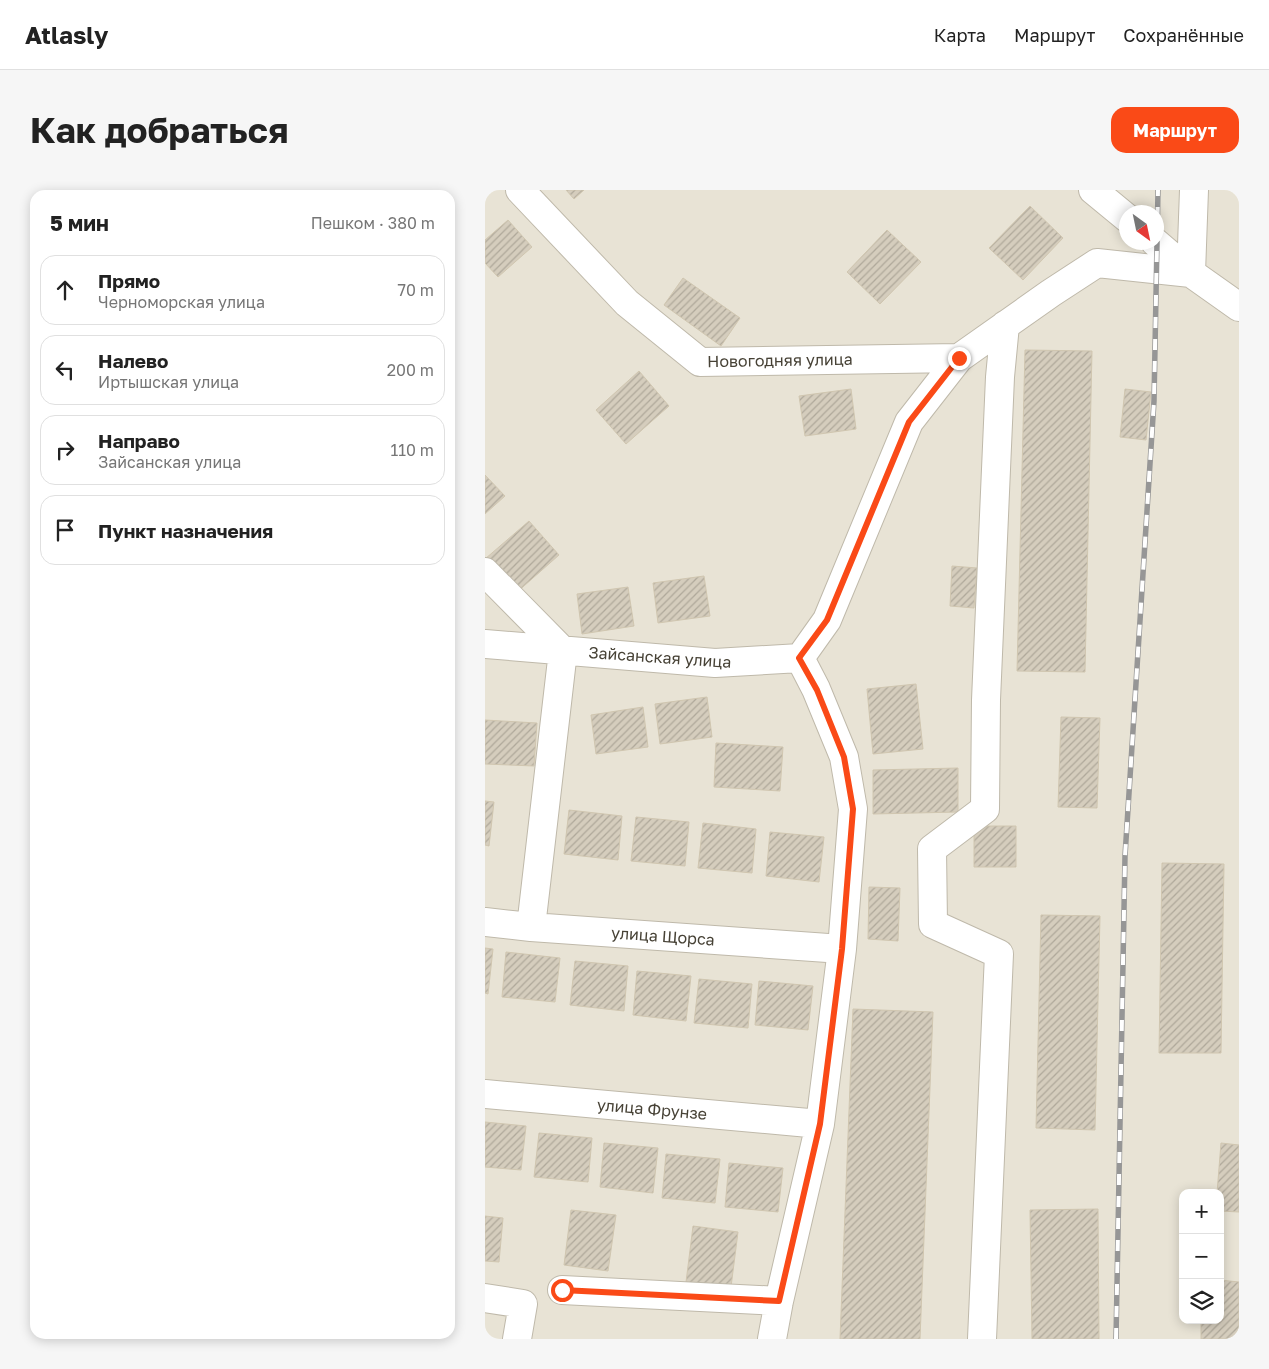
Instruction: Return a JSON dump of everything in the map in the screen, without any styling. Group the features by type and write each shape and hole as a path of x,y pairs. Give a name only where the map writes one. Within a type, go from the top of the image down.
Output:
{"street":[{"name":"Новогодняя улица","path":"520,190 627,304 700,362 959,358"},
{"path":"1093,190 1119,211"},
{"path":"1191,273 1194,190"},
{"path":"1164,250 1191,273 1239,307"},
{"path":"772,1339 820,1124 842,949 853,809 844,757 817,690 799,658 827,620 909,422 959,358 1097,263 1191,273"},
{"path":"982,1339 999,954 933,924 932,849 985,809 986,690 1000,377 1005,326"},
{"path":"485,572 563,650 531,927"},
{"name":"Зайсанская улица","path":"485,644 715,663 799,658"},
{"name":"улица Щорса","path":"485,922 531,927 842,949"},
{"name":"улица Фрунзе","path":"485,1094 820,1124"},
{"path":"562,1290 779,1301"},
{"path":"485,1298 523,1304 517,1339"}],"shaded area":[{"path":"485,190 1239,190 1239,1339 485,1339"}],"building":[{"path":"566,190 584,190 574,199"},
{"path":"1030,206 1063,238 1023,280 989,248"},
{"path":"508,220 532,247 498,277 485,263 485,240"},
{"path":"887,230 921,262 880,304 847,272"},
{"path":"683,278 740,318 721,346 664,305"},
{"path":"1025,350 1092,351 1085,672 1017,671"},
{"path":"639,371 669,406 626,444 596,410"},
{"path":"851,389 856,429 805,436 799,396"},
{"path":"1125,389 1151,392 1146,440 1120,437"},
{"path":"485,475 505,496 485,514"},
{"path":"529,521 559,555 516,593 485,559"},
{"path":"952,566 977,568 974,608 950,606"},
{"path":"704,576 710,616 658,623 653,583"},
{"path":"628,587 634,626 582,634 577,594"},
{"path":"916,684 923,749 873,754 867,689"},
{"path":"707,697 712,737 660,744 655,704"},
{"path":"643,707 648,747 596,754 591,715"},
{"path":"1061,717 1100,718 1097,808 1058,807"},
{"path":"485,720 537,723 534,766 485,764"},
{"path":"716,743 783,747 780,791 714,787"},
{"path":"958,768 958,812 873,814 873,770"},
{"path":"485,801 494,802 489,846 485,845"},
{"path":"569,810 622,816 618,860 564,854"},
{"path":"636,817 689,822 685,866 631,861"},
{"path":"703,823 756,829 752,873 698,868"},
{"path":"974,826 1016,826 1016,867 974,867"},
{"path":"770,832 824,837 819,882 766,876"},
{"path":"1162,863 1224,864 1221,1053 1159,1053"},
{"path":"869,887 900,888 898,941 868,939"},
{"path":"1041,915 1100,916 1095,1130 1036,1128"},
{"path":"485,948 493,949 488,994 485,993"},
{"path":"506,952 560,958 555,1002 502,997"},
{"path":"575,961 628,966 624,1011 570,1005"},
{"path":"637,971 691,976 686,1021 633,1015"},
{"path":"699,979 752,984 748,1028 694,1023"},
{"path":"759,981 813,986 808,1030 755,1025"},
{"path":"853,1009 933,1012 920,1339 840,1339"},
{"path":"485,1122 526,1126 521,1170 485,1167"},
{"path":"539,1133 592,1138 588,1182 534,1177"},
{"path":"604,1143 658,1148 653,1193 600,1187"},
{"path":"1221,1143 1239,1145 1239,1212 1224,1211 1224,1189 1217,1189"},
{"path":"666,1154 720,1159 715,1203 662,1198"},
{"path":"729,1163 783,1168 778,1212 725,1207"},
{"path":"1098,1209 1099,1339 1032,1339 1030,1210"},
{"path":"571,1210 616,1215 608,1271 564,1265"},
{"path":"485,1216 503,1218 499,1262 485,1261"},
{"path":"693,1226 738,1232 731,1287 686,1282"},
{"path":"1224,1280 1239,1282 1239,1339 1201,1339 1201,1324 1224,1324"}],"railway":[{"path":"1116,1339 1125,856 1154,401 1158,190"}],"route":[{"path":"562,1290 779,1301 820,1124 842,949 853,809 844,757 817,690 799,658 827,620 909,422 959,358"}]}
